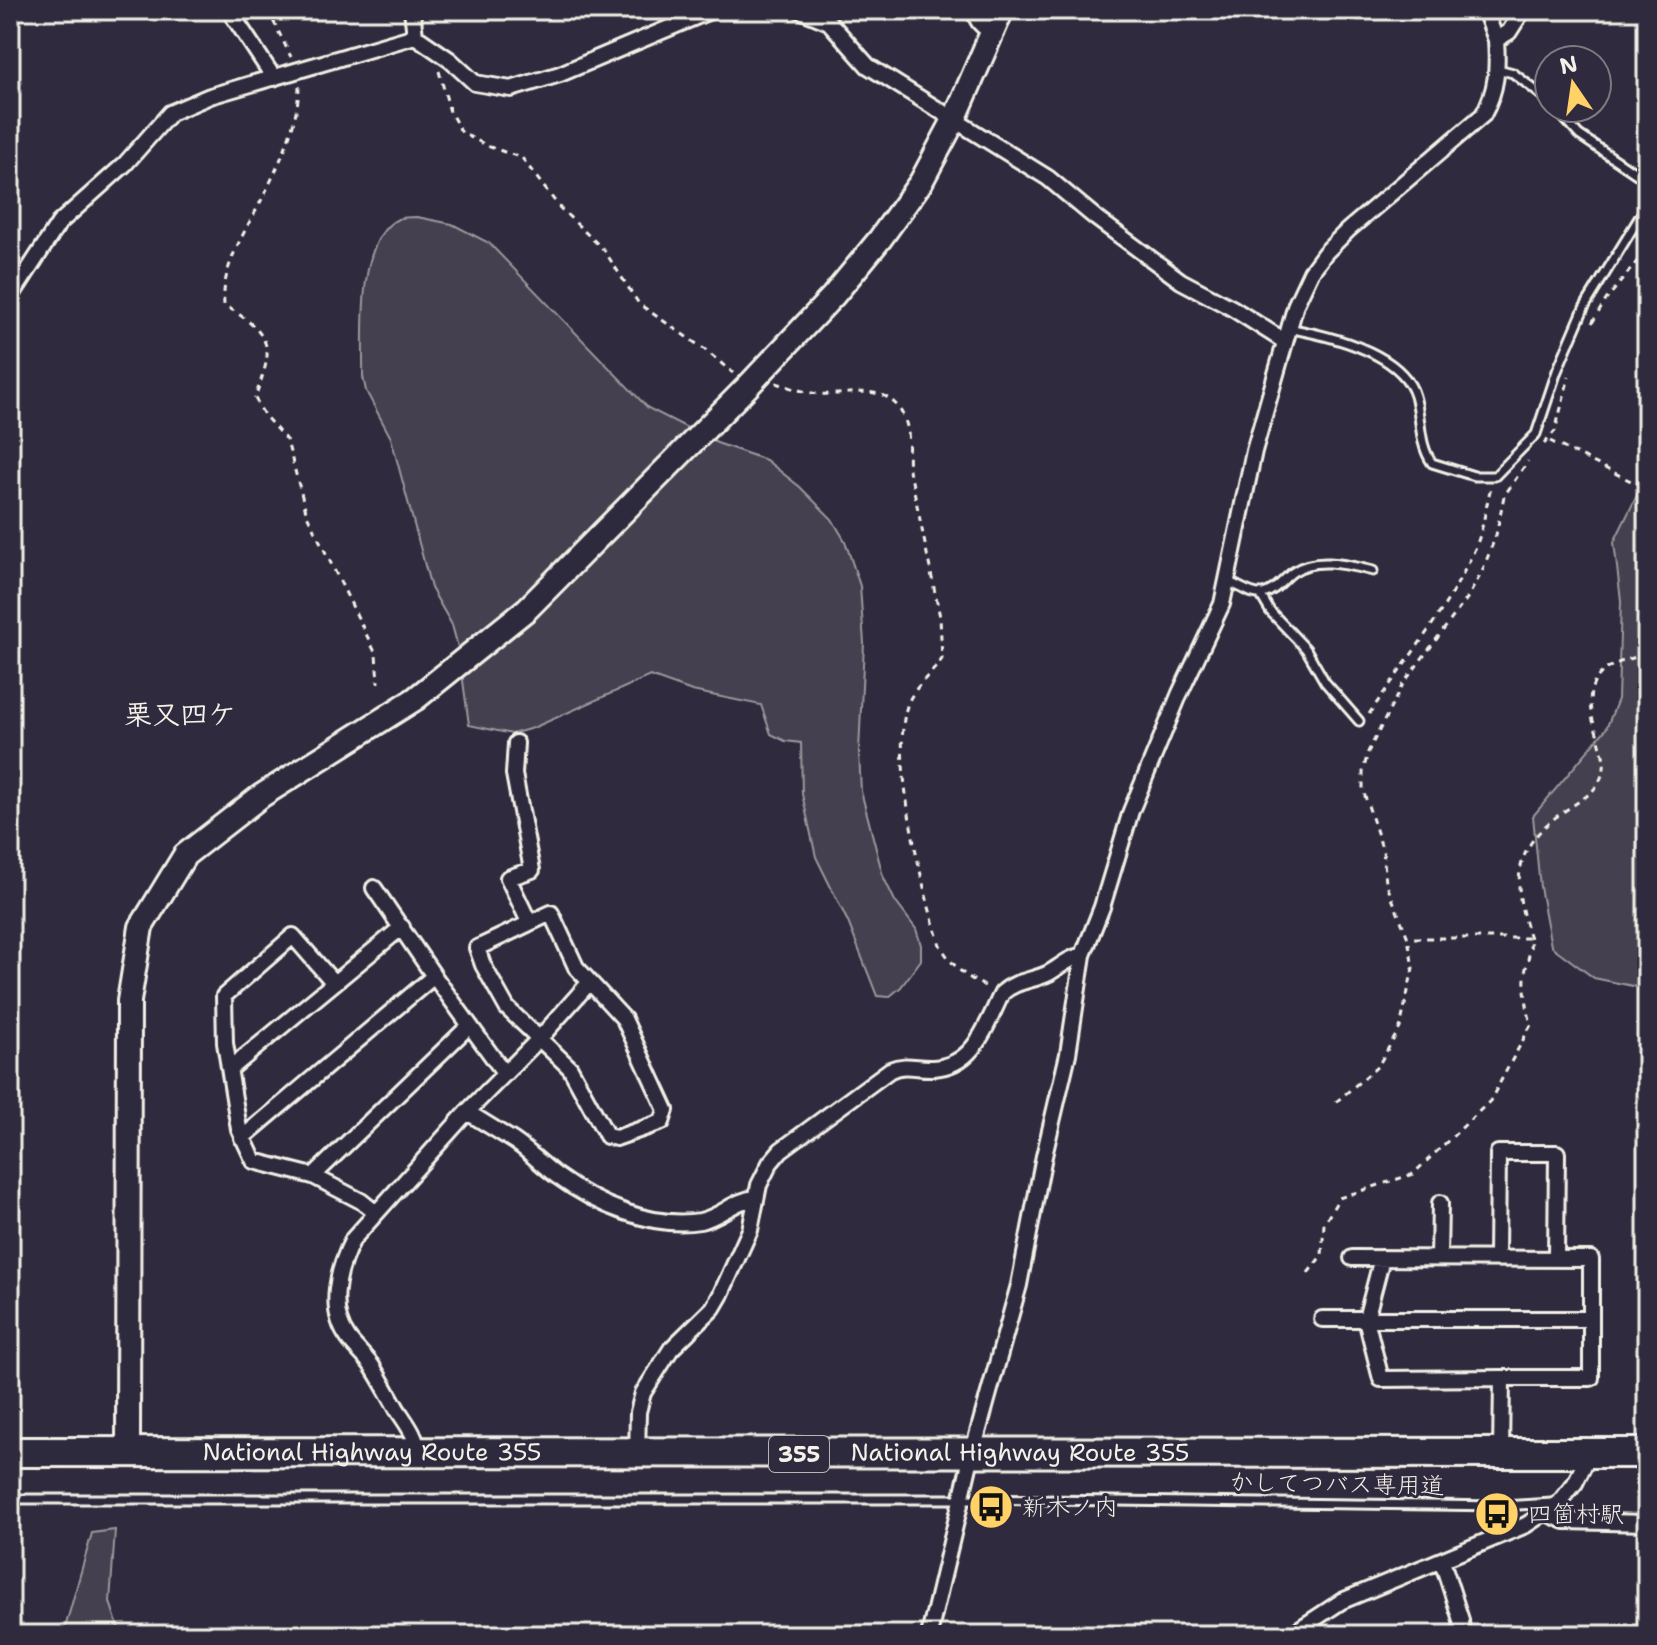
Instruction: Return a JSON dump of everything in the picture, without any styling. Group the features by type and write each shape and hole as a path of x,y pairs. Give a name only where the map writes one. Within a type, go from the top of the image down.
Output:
{"highway":[{"name":"National Highway Route 355","path":"10,1452 1647,1453"}],"street":[{"path":"229,10 274,78"},
{"path":"412,10 415,36 475,83 511,89 560,74 712,10"},
{"path":"800,10 829,22 868,66 1048,178 1181,281 1286,334"},
{"path":"976,10 979,23 992,33"},
{"path":"128,1451 129,1001 141,927 185,855 261,796 415,699 527,609 833,296 921,182 954,120 1002,10"},
{"path":"929,1635 972,1454 1019,1285 1068,1054 1083,955 1102,907 1131,811 1180,693 1222,604 1254,451 1286,334 1311,272 1325,253 1483,115 1492,99 1498,69 1496,40 1485,10"},
{"path":"1496,40 1509,32 1523,10"},
{"path":"10,298 59,223 125,164 170,113 210,96 415,36"},
{"path":"516,743 514,774 532,870 508,878 529,922"},
{"path":"374,888 505,1074"},
{"path":"551,913 569,957 589,983 624,1019 666,1110 662,1122 616,1138 607,1136 570,1068 507,1008 477,948 551,913"},
{"path":"230,1069 402,927"},
{"path":"333,982 293,936 224,996 225,1043 242,1138 254,1161 313,1176 361,1201 376,1213"},
{"path":"637,1454 638,1412 643,1393 671,1349 713,1308 720,1296 750,1230 764,1174 781,1150 890,1070 909,1065 942,1067 971,1053 1002,993 1016,983 1048,973 1064,962 1083,955"},
{"path":"242,1138 434,976"},
{"path":"418,1453 415,1437 372,1366 346,1336 338,1317 336,1300 340,1271 347,1251 353,1239 467,1112 589,983"},
{"path":"313,1176 469,1026"},
{"path":"467,1112 516,1142 577,1189 642,1216 668,1223 703,1221 718,1215 735,1202 756,1198"},
{"path":"1497,1258 1498,1153 1557,1153 1556,1259"},
{"path":"1439,1258 1440,1203"},
{"path":"1352,1258 1382,1258 1439,1258 1497,1258 1591,1259 1591,1378 1381,1379 1366,1319 1382,1258"},
{"path":"1322,1319 1591,1319"},
{"path":"1501,1455 1502,1378"},
{"path":"1290,1635 1342,1601 1526,1525 1546,1513 1575,1483 1589,1455"},
{"path":"1546,1513 1565,1521 1647,1523"},
{"path":"1442,1561 1464,1634"}],"lane":[{"path":"1498,69 1513,73 1533,89"},
{"path":"1569,124 1579,135 1647,181"},
{"path":"1286,334 1318,334 1382,358 1412,387 1423,445 1432,463 1474,476 1495,476 1536,434 1557,371 1584,308 1647,205"},
{"path":"1260,594 1273,590 1294,571 1308,565 1336,564 1373,571"},
{"path":"1228,582 1260,594 1277,620 1306,649 1325,682 1359,721"},
{"name":"かしてつバス専用道","path":"10,1499 962,1499 1503,1506 1559,1503"}],"path":[{"path":"268,10 299,70 299,97 291,133 263,197 240,238 223,286 224,305 246,318 260,334 268,353 255,398 264,415 287,441 307,515 376,654 378,683"},
{"path":"435,50 443,91 462,133 522,158 560,208 604,250 639,304 704,349 748,386 778,383 790,390 821,394 873,391 888,397 905,420 910,450 906,467 912,481 937,602 944,651 942,659 911,696 907,708 903,756 911,832 940,945 948,960 965,977 1002,993"},
{"path":"1591,325 1606,300 1647,249"},
{"path":"1542,446 1555,431 1570,372"},
{"path":"1536,434 1647,489"},
{"path":"1336,1102 1378,1066 1400,1028 1413,968 1408,938 1386,883 1380,839 1363,790 1365,762 1375,735 1403,684 1468,597 1482,572 1496,535 1504,496 1534,452"},
{"path":"1359,721 1363,722 1413,651 1473,555 1495,476"},
{"path":"1308,1273 1322,1255 1324,1224 1339,1198 1413,1174 1490,1101 1531,1025 1525,974 1532,951 1520,911 1517,875 1538,835 1553,819 1594,792 1605,769 1591,714 1590,697 1596,678 1605,668 1647,654"},
{"path":"1408,938 1530,938"}],"shaded area":[{"path":"417,217 452,224 489,243 648,408 717,443 766,460 800,487 832,519 845,541 860,586 864,643 859,752 861,791 883,876 895,901 916,929 921,945 921,960 901,987 889,997 877,996 848,922 816,857 802,794 801,743 785,741 771,734 761,705 692,691 650,676 533,728 512,734 469,725 459,651 452,625 431,588 391,438 366,391 363,377 365,291 375,247 384,230 398,219"},
{"path":"1647,475 1647,989 1594,978 1551,946 1540,887 1533,816 1606,729 1618,699 1621,601 1614,542"},
{"path":"115,1530 110,1602 121,1635 63,1635 92,1533"}],"place":[{"name":"新木ノ内","path":"991,1507"},
{"name":"四箇村駅","path":"1497,1514"}],"district":[{"name":"栗又四ケ","path":"180,714"}]}
